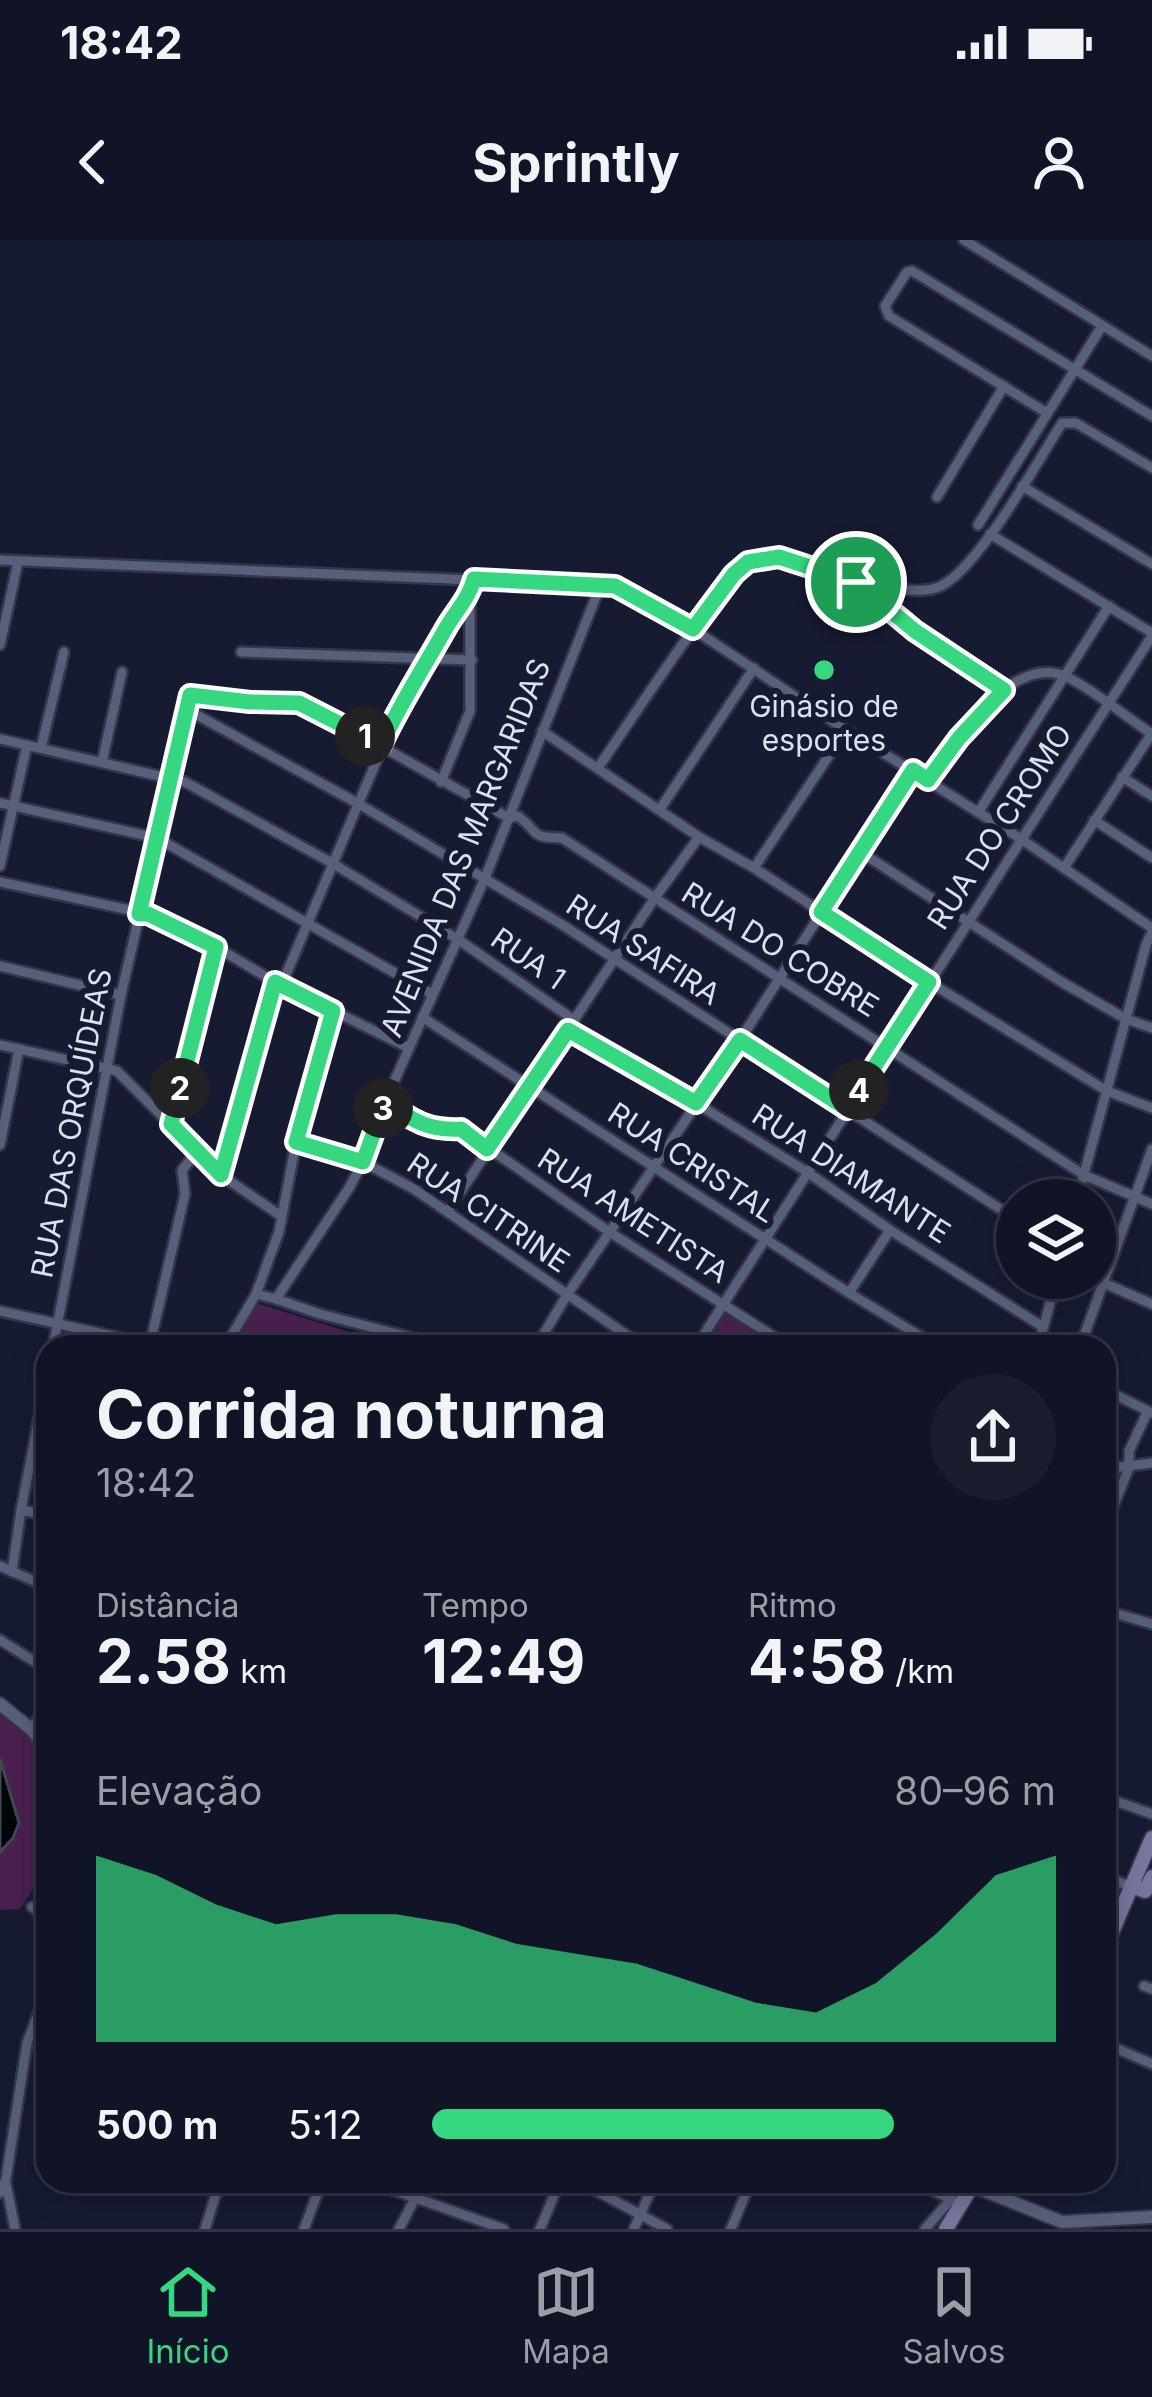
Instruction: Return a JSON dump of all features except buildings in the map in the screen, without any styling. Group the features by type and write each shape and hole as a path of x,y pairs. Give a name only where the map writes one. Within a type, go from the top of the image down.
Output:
{"main road":[{"path":"1116,1932 1144,1886 1152,1838"},
{"path":"946,2229 962,2193"}],"street":[{"path":"964,240 1152,356"},
{"path":"1047,413 889,316 885,306 909,271 1152,416"},
{"path":"978,525 1102,326"},
{"path":"937,496 1004,386"},
{"path":"598,768 693,629 748,562 779,557 856,582 923,591 941,587 964,569 1066,421 1152,468"},
{"path":"1022,486 1152,564"},
{"path":"990,534 1152,634"},
{"path":"0,560 601,584 627,591 1021,839 1152,930 1083,1179"},
{"path":"0,645 18,562"},
{"path":"441,782 470,711 474,579"},
{"path":"856,582 915,631 1004,690"},
{"name":"AVENIDA DAS MARGARIDAS","path":"276,1299 363,1162 509,818 601,584"},
{"path":"221,1175 278,983 308,924 404,696 470,595"},
{"path":"979,812 1109,606"},
{"name":"RUA DO CROMO","path":"704,1335 1152,634"},
{"path":"41,748 64,652"},
{"path":"241,652 472,660"},
{"path":"660,809 754,668"},
{"path":"928,780 1004,690 1024,676 1044,671 1065,676 1152,733 1064,868"},
{"path":"101,762 122,672"},
{"name":"RUA DO COBRE","path":"190,695 299,703 509,818 518,816 534,834 562,838 1084,1175 1152,1204"},
{"name":"RUA DAS ORQUÍDEAS","path":"56,1335 121,995 190,695"},
{"name":"RUA SAFIRA","path":"186,709 561,924 996,1206"},
{"path":"754,868 846,730"},
{"path":"542,731 929,982 1107,1091 1152,1108"},
{"name":"RUA 1","path":"0,740 184,782 457,938 571,1025"},
{"path":"0,866 27,745"},
{"path":"543,1335 913,770"},
{"path":"1122,776 1152,796"},
{"path":"0,803 157,838 432,994"},
{"path":"1094,820 1152,858"},
{"path":"448,1211 699,837"},
{"path":"859,851 1060,981 1152,1028"},
{"path":"0,882 148,914 409,1048"},
{"path":"171,1124 216,947"},
{"path":"0,966 121,995"},
{"path":"232,1335 256,1294 279,1232 296,1142 333,1011"},
{"name":"RUA CRISTAL","path":"422,1017 918,1335"},
{"name":"RUA DIAMANTE","path":"571,1025 807,1172 1042,1327"},
{"path":"0,1045 117,1071 221,1175 281,1216"},
{"path":"0,1144 19,1049"},
{"name":"RUA AMETISTA","path":"385,1102 421,1125 461,1129 611,1233 772,1335"},
{"name":"RUA CITRINE","path":"296,1142 363,1162 414,1189 627,1335"},
{"path":"1116,1238 1152,1148"},
{"path":"152,1335 185,1194 182,1170 198,1151"},
{"path":"849,1293 890,1230"},
{"path":"1116,1288 1152,1304"},
{"path":"256,1294 401,1335"},
{"path":"1040,1335 1051,1299"},
{"path":"1083,1335 1092,1299"},
{"path":"0,1311 111,1335"},
{"path":"1116,1395 1149,1413 1129,1450 1130,1468 1116,1500"},
{"path":"12,1572 36,1449"},
{"path":"1116,1469 1152,1463"},
{"path":"21,1510 36,1513"},
{"path":"0,1566 36,1582"},
{"path":"1116,1614 1152,1624"},
{"path":"0,1640 36,1662"},
{"path":"0,1704 36,1735"},
{"path":"31,1729 36,1721"},
{"path":"1116,1801 1152,1814"},
{"path":"32,1906 36,1909"},
{"path":"0,2193 27,2043 36,2019"},
{"path":"1116,2048 1152,2062"},
{"path":"5,2179 15,2229"},
{"path":"205,2229 216,2193"},
{"path":"304,2229 318,2193"},
{"path":"398,2193 504,2229"},
{"path":"399,2229 417,2193"},
{"path":"540,2229 555,2193"},
{"path":"600,2193 667,2229"},
{"path":"634,2229 650,2193"},
{"path":"730,2229 746,2193"},
{"path":"926,2229 957,2201 939,2193"},
{"path":"993,2193 1053,2220 1145,2222"},
{"path":"0,2222 15,2229"}],"shaded area":[{"path":"256,1303 359,1335 238,1335"},
{"path":"726,1309 763,1335 711,1335"},
{"path":"0,1707 36,1741 36,1885 20,1909 0,1910"},
{"path":"0,1759 19,1823 0,1852"}],"place":[{"name":"Ginásio de esportes","path":"824,670"}],"route":[{"path":"779,557 856,582 915,631 1004,690 928,780 913,770 821,912 929,982 847,1109 740,1040 696,1103 568,1030 487,1149 461,1129 421,1125 385,1102 363,1162 296,1142 333,1011 275,982 221,1175 171,1124 216,947 139,914 190,695 299,703 381,745 404,696 470,595 474,579 615,586 693,629 748,562 779,557"}]}
